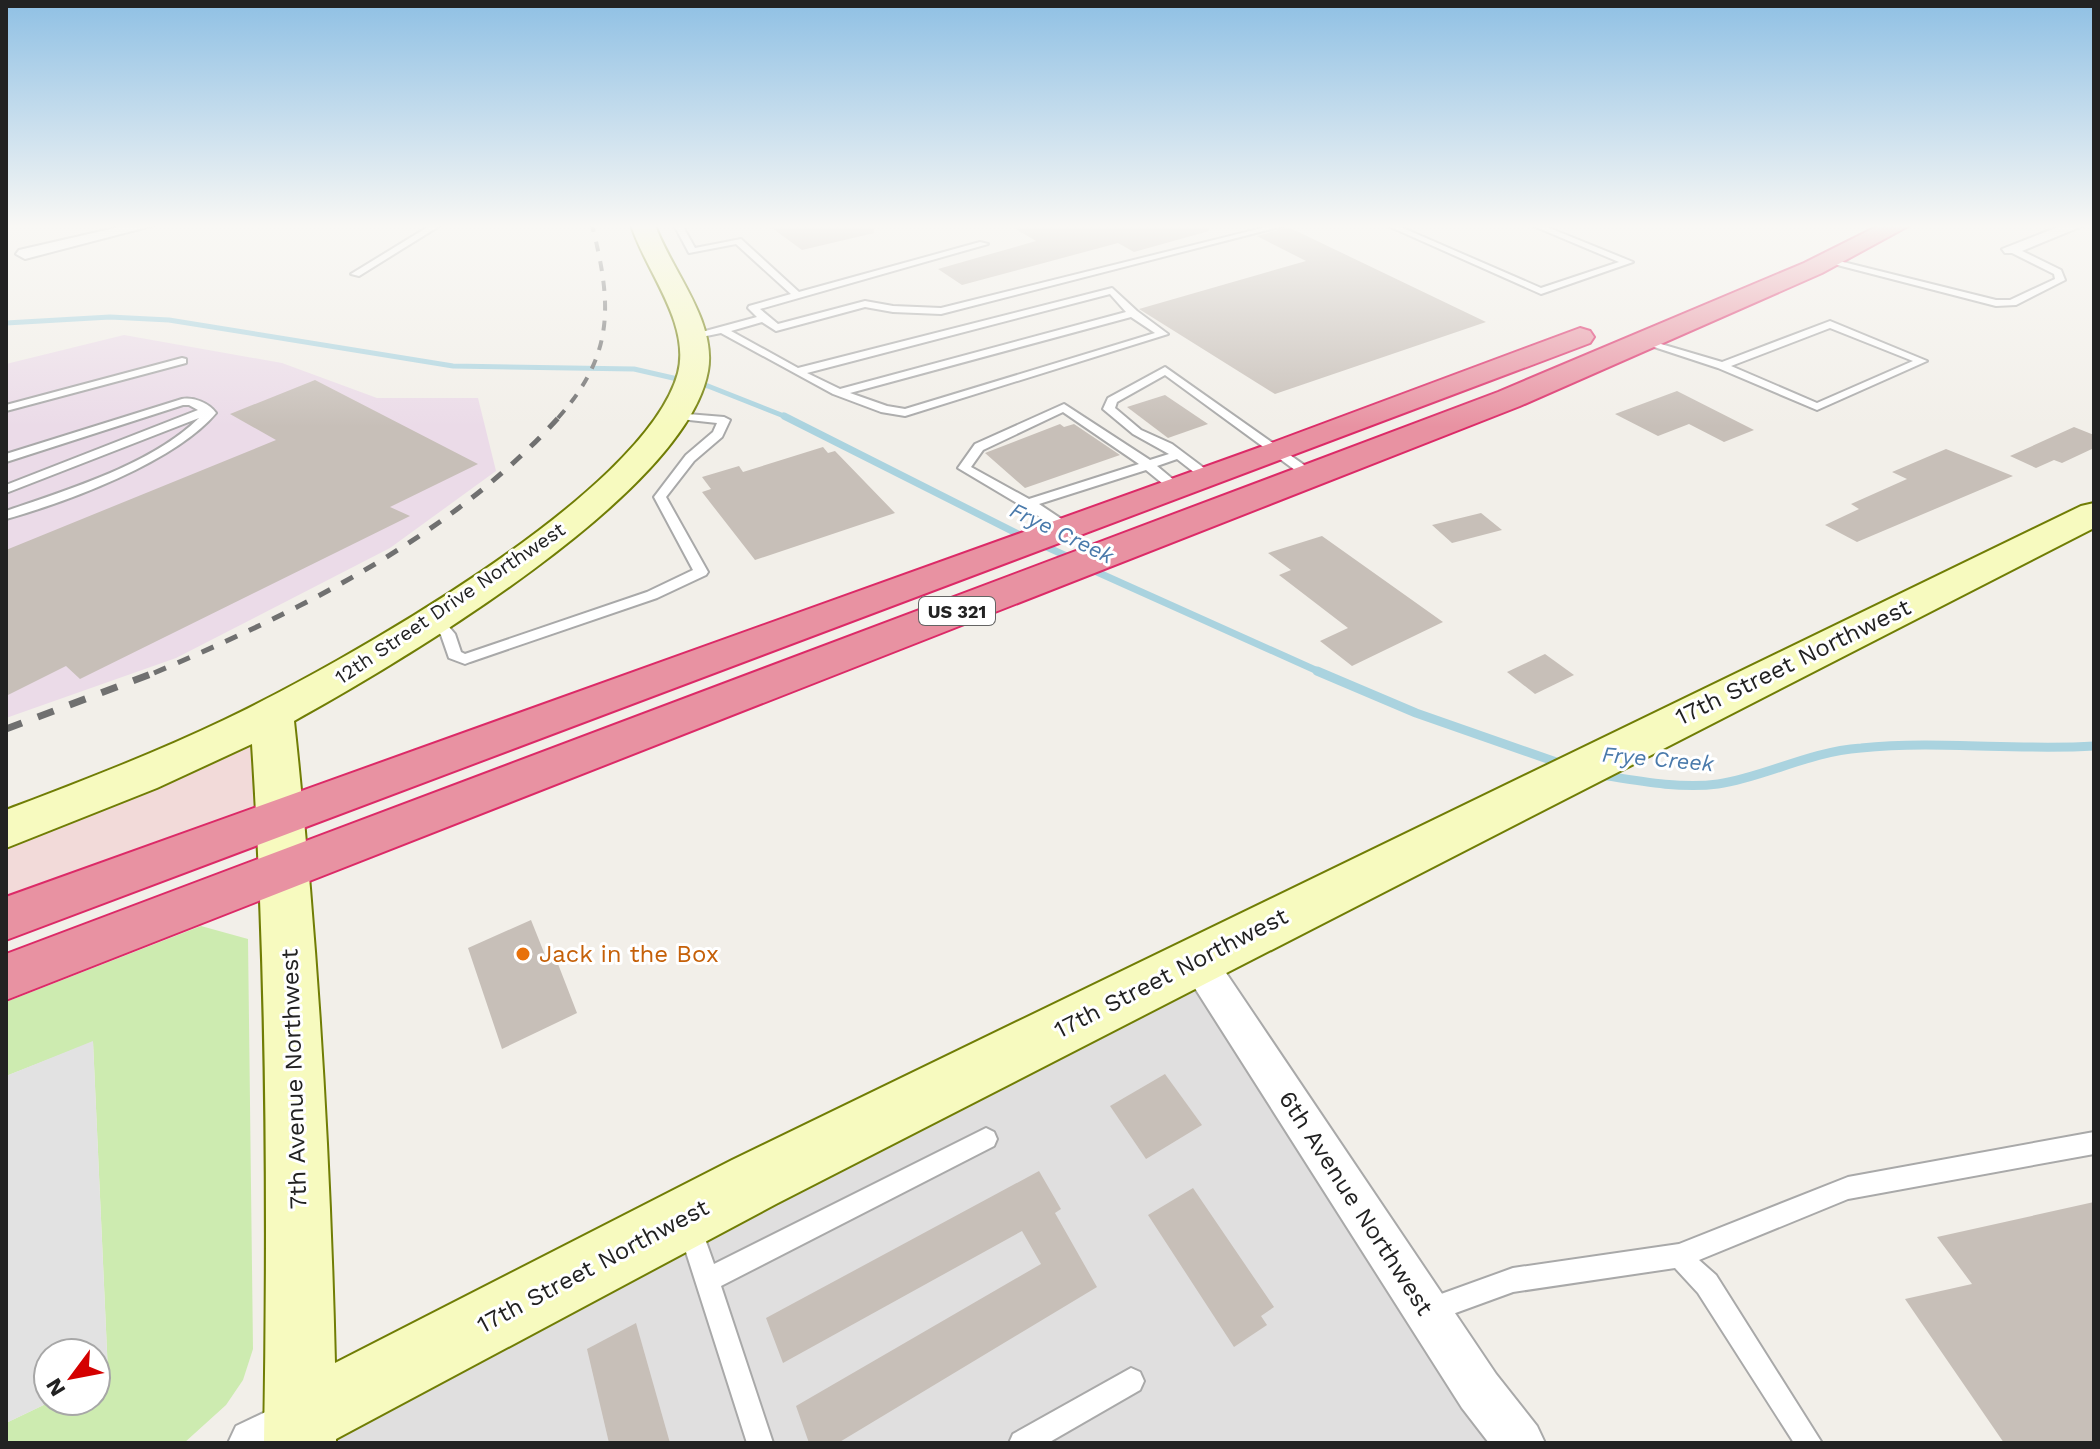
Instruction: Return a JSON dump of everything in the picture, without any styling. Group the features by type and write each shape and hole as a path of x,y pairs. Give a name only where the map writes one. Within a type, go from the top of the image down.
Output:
{"highway":[{"name":"US 321","path":"6,977 283,843 1067,529 1178,472 1278,452 1690,293"},
{"name":"US 321","path":"6,919 283,843 1310,475 1644,342 1756,293"}],"street":[{"path":"674,293 691,338 684,394"},
{"name":"12th Street Drive Northwest","path":"6,830 113,788 272,715 434,618 593,504 650,450 684,394"},
{"name":"17th Street Northwest","path":"284,1435 687,1217 2094,514"},
{"name":"7th Avenue Northwest","path":"272,715 283,843 300,1235 284,1435"},
{"name":"6th Avenue Northwest","path":"1197,960 1479,1391 1520,1443"}],"lane":[{"path":"794,293 798,296"},
{"path":"812,293 753,308 776,328 865,304 893,309 941,311 1014,293"},
{"path":"851,293 865,304"},
{"path":"801,371 1106,293"},
{"path":"722,330 842,392 886,411 905,413 1163,334 1133,313 1114,293"},
{"path":"1954,293 1996,303 2012,303 2034,293"},
{"path":"842,392 1133,313"},
{"path":"691,338 764,318"},
{"path":"1644,342 1722,366 1817,407 1922,361 1830,324 1722,366"},
{"path":"6,408 182,361"},
{"path":"1178,472 1109,409 1112,400 1165,370 1310,475"},
{"path":"434,618 448,634 454,655 465,659 652,595 701,572 660,497 690,458 718,434 724,420 684,394"},
{"path":"6,458 182,402 191,401 208,410"},
{"path":"1067,529 1028,503 964,468 979,447 1064,407 1178,472"},
{"path":"6,489 208,410"},
{"path":"6,515 160,453 197,431 208,410"},
{"path":"1028,503 1178,472"},
{"path":"707,1280 986,1139"},
{"path":"1427,1312 1513,1280 1679,1256 1848,1188 2094,1143"},
{"path":"687,1217 760,1443"},
{"path":"1679,1256 1707,1284 1809,1443"},
{"path":"1022,1443 1131,1381"}],"shaded area":[{"path":"124,335 282,363 377,398 478,398 496,471 390,548 176,658 6,718 6,364"},
{"path":"272,715 280,817 6,919 6,830"},
{"path":"1197,960 1520,1443 300,1443"},
{"path":"93,1041 106,1337 32,1337 32,1411 6,1423 6,1076"}],"green space":[{"path":"201,926 248,939 253,1349 243,1380 226,1405 184,1443 6,1443 6,1423 32,1411 32,1417 112,1417 112,1337 106,1337 93,1042 6,1076 6,1002"}],"building":[{"path":"1196,293 1425,293 1486,322 1275,394 1139,309"},
{"path":"315,380 478,464 390,507 410,516 80,679 66,666 6,696 6,550 276,440 230,414"},
{"path":"1677,391 1754,430 1724,442 1689,424 1658,436 1615,414"},
{"path":"1165,395 1208,424 1168,438 1127,407"},
{"path":"1060,424 1064,427 1074,424 1120,455 1025,488 985,453"},
{"path":"2074,427 2094,435 2094,448 2062,463 2054,460 2036,468 2010,456"},
{"path":"823,447 828,453 835,451 895,513 755,560 702,492 711,489 702,477 739,466 743,472"},
{"path":"1946,449 2013,476 1857,542 1825,525 1859,509 1851,504 1907,479 1892,472"},
{"path":"1481,513 1502,530 1452,543 1432,525"},
{"path":"1322,536 1443,622 1352,666 1320,641 1348,628 1279,575 1291,570 1268,553"},
{"path":"1545,654 1574,675 1535,694 1507,672"},
{"path":"531,920 545,955 553,951 577,1013 502,1049 468,948"},
{"path":"1165,1074 1202,1125 1146,1159 1110,1106"},
{"path":"1039,1171 1061,1209 1055,1213 1097,1287 838,1443 809,1443 796,1406 1041,1264 1022,1231 783,1363 766,1318"},
{"path":"1193,1188 1274,1307 1261,1316 1267,1325 1234,1347 1148,1215"},
{"path":"2094,1202 2094,1443 2004,1443 1905,1299 1972,1284 1937,1237"},
{"path":"636,1323 670,1443 609,1443 587,1349"}],"waterway":[{"name":"Frye Creek","path":"6,323 110,317 169,320 453,366 634,369 708,386 784,416"},
{"name":"Frye Creek","path":"784,416 789,418"},
{"name":"Frye Creek","path":"784,416 1026,538"},
{"name":"Frye Creek","path":"1038,543 1073,559"},
{"name":"Frye Creek","path":"1088,568 1322,673"},
{"name":"Frye Creek","path":"1317,671 1416,713 1562,764"},
{"name":"Frye Creek","path":"1602,775 1689,786 1736,781 1823,754 1861,748 1919,745 2094,746"}],"railway":[{"path":"558,418 577,395 599,350 604,327 604,293"},
{"path":"156,672 318,596 422,534 517,459 558,418"},
{"path":"6,729 156,672"}],"place":[{"name":"Jack in the Box","path":"523,954"}]}
